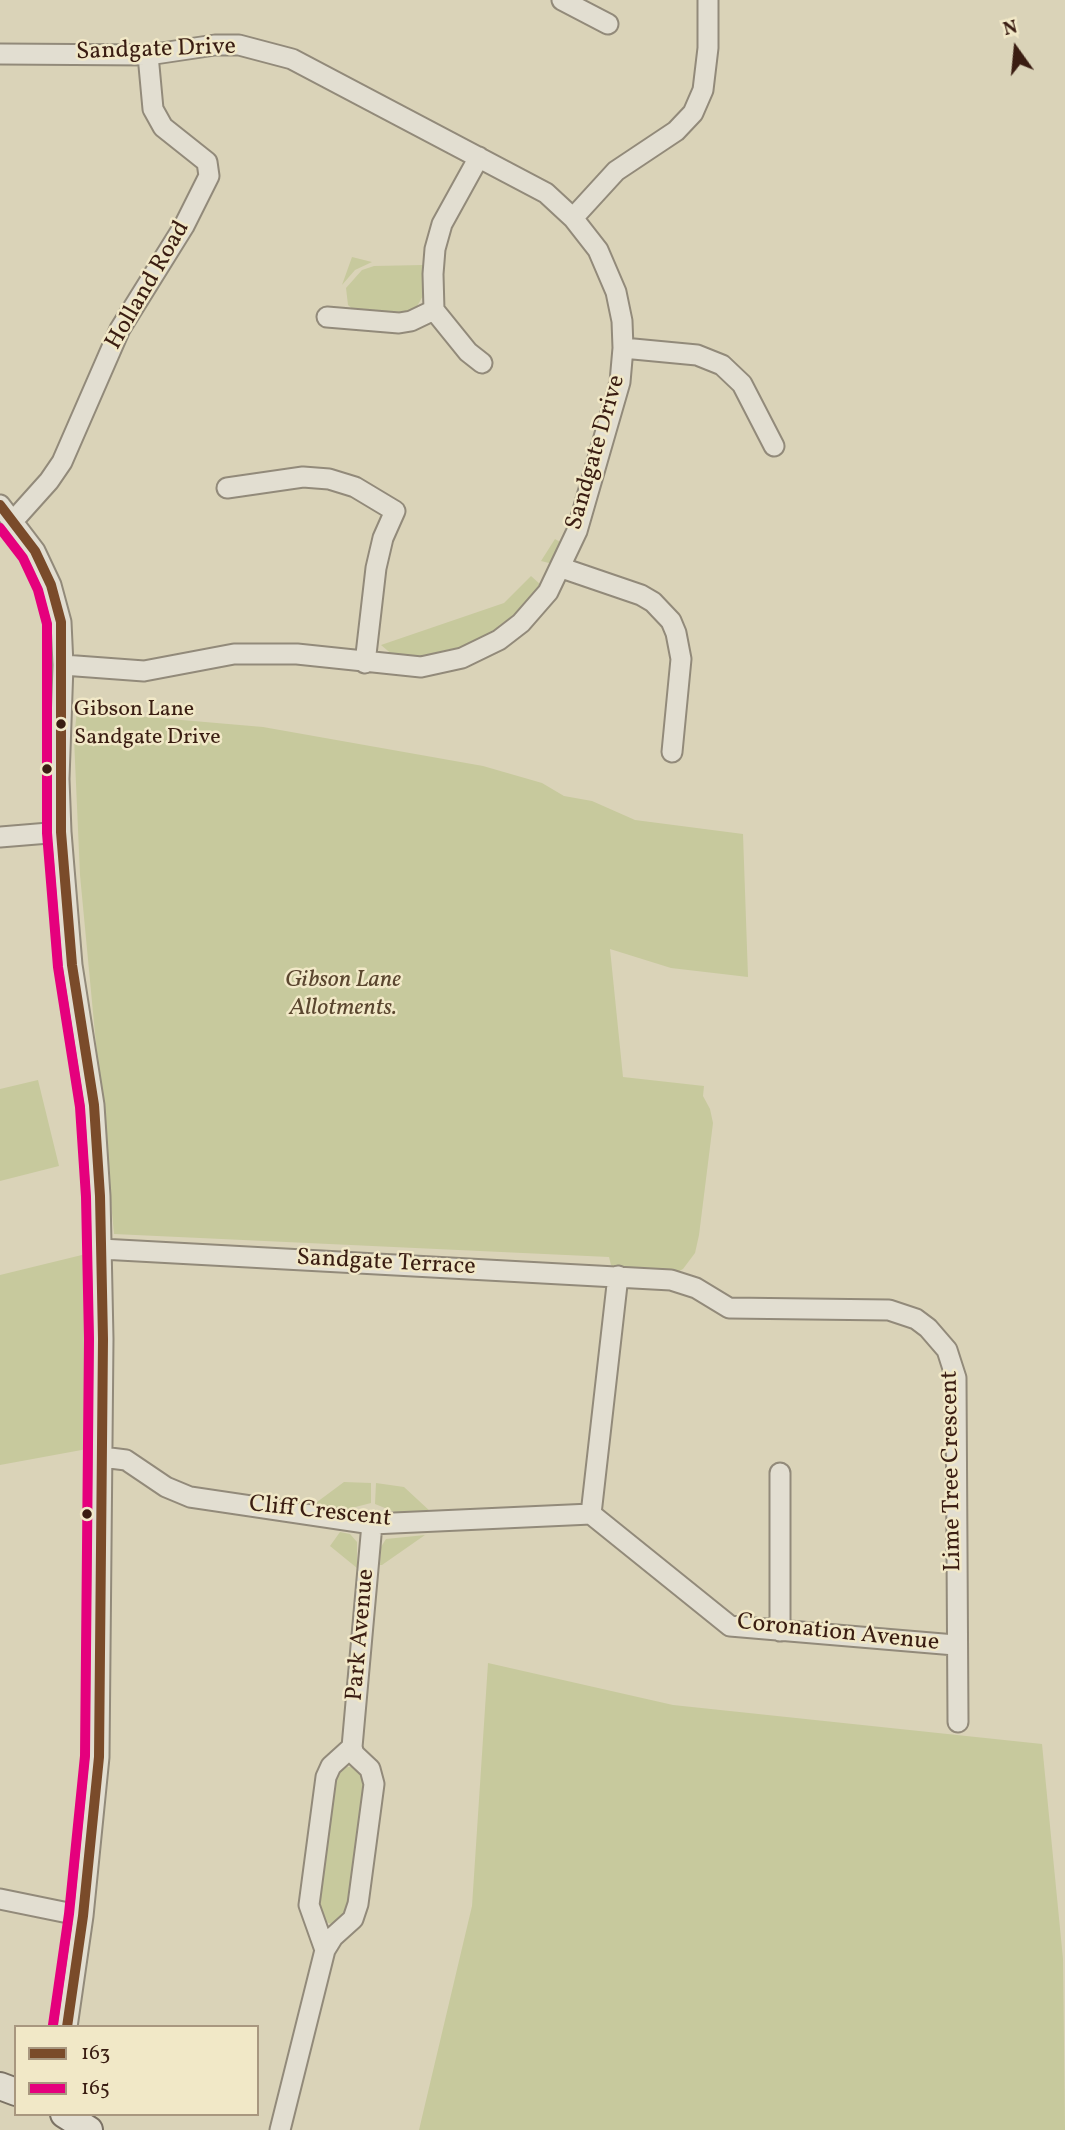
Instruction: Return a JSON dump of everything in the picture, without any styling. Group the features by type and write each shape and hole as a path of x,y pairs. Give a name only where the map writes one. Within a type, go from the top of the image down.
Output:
{"main road":[{"path":"67,2116 89,2130"}],"street":[{"path":"574,3 608,24"},
{"path":"573,218 616,171 685,122 699,102 708,48 708,4"},
{"name":"Sandgate Drive","path":"0,54 148,55 215,45 239,45 292,59 546,193 573,218 597,250 611,277 620,306 623,348 613,408 577,531 562,568 531,613 487,648 448,663 421,667 297,654 234,654 144,671 63,664"},
{"name":"Holland Road","path":"14,520 50,481 62,462 120,329 184,226 209,176 202,157 178,142 158,118 149,88 148,55"},
{"path":"479,157 438,236 433,261 434,310 468,352 482,363"},
{"path":"327,317 399,323 411,321 434,310"},
{"path":"623,348 697,355 722,365 742,384 774,446"},
{"path":"227,488 303,478 329,479 355,487 395,511 383,538 376,568 365,663"},
{"path":"0,505 35,551 51,586 61,622 61,832 72,965 97,1137 101,1249 102,1457 99,1757 83,1916 67,2025"},
{"path":"562,568 641,595 653,602 670,621 680,645 681,659 672,752"},
{"path":"0,837 61,832"},
{"name":"Sandgate Terrace","path":"101,1249 671,1280"},
{"path":"591,1514 618,1276"},
{"name":"Lime Tree Crescent","path":"671,1280 696,1288 729,1308 889,1310 916,1320 938,1338 950,1357 956,1378 955,1645 958,1722"},
{"name":"Cliff Crescent","path":"102,1457 126,1460 166,1487 190,1497 372,1524 591,1514"},
{"path":"780,1473 780,1631"},
{"name":"Coronation Avenue","path":"591,1514 730,1626 955,1645"},
{"name":"Park Avenue","path":"352,1747 372,1524"},
{"path":"280,2130 325,1950 356,1913 373,1776 352,1747 331,1766 326,1777 309,1905 325,1950"},
{"path":"0,1899 83,1916"}],"green space":[{"path":"352,257 372,262 355,270 342,285"},
{"path":"423,265 424,294 416,308 401,316 356,312 348,305 346,288 362,270 374,266"},
{"path":"555,539 562,543 553,564 541,561"},
{"path":"531,576 541,585 517,612 488,635 465,646 415,657 394,656 381,645 504,603"},
{"name":"Gibson Lane Allotments.","path":"77,711 263,727 483,766 542,783 564,796 592,801 635,820 743,834 748,977 671,968 610,949 623,1077 704,1086 703,1096 710,1109 713,1123 699,1235 695,1253 683,1269 677,1272 620,1270 611,1265 609,1257 114,1234 80,875 74,738"},
{"path":"38,1080 59,1166 0,1181 0,1089"},
{"path":"86,1254 90,1324 87,1449 0,1465 0,1275"},
{"path":"344,1482 371,1483 371,1503 344,1510 313,1505"},
{"path":"376,1483 404,1487 431,1512 395,1512 375,1504"},
{"path":"340,1532 350,1534 357,1542 357,1568 330,1546"},
{"path":"425,1535 380,1565 381,1547 386,1539"},
{"path":"488,1663 673,1705 1042,1744 1063,1959 1065,2130 419,2130 472,1906"},
{"path":"353,1766 366,1782 348,1913 337,1923 331,1924 322,1920 316,1906 335,1775 343,1768"}],"transit line":[{"name":"163","path":"0,505 35,551 51,585 61,622 61,832 72,965 94,1105 100,1196 103,1339 99,1757 83,1916 67,2025"},
{"name":"165","path":"0,528 23,558 38,590 47,624 47,833 58,967 80,1107 86,1197 89,1339 85,1756 69,1914 53,2025"}],"place":[{"name":"Gibson Lane Sandgate Drive","path":"61,724"}]}
